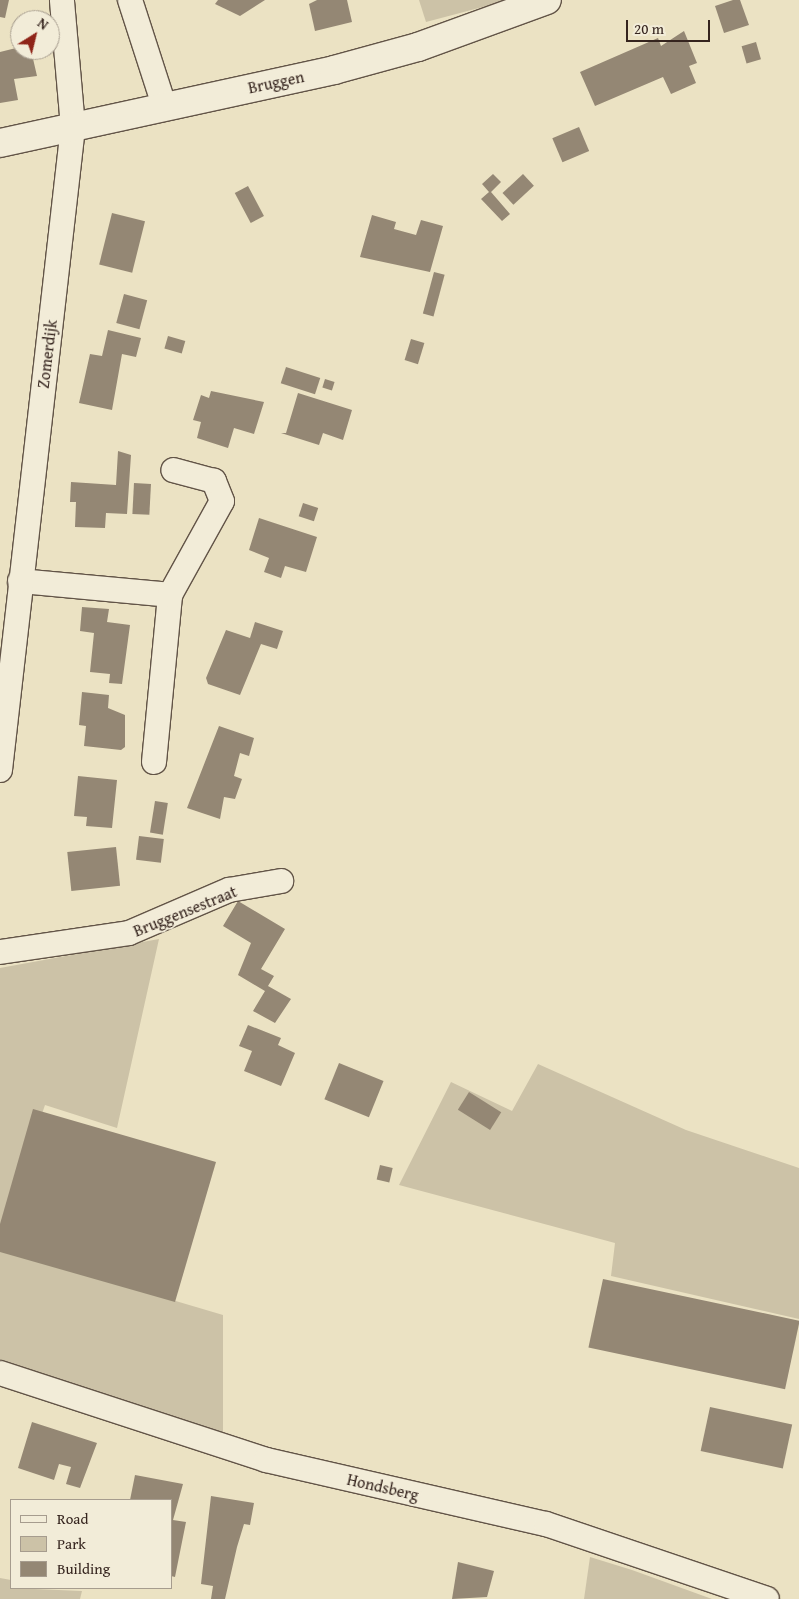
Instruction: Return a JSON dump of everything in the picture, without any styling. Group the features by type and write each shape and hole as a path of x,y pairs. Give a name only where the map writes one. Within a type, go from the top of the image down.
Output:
{"street":[{"name":"Zomerdijk","path":"0,770 20,580 73,127 62,0"},
{"path":"130,0 164,105"},
{"name":"Bruggen","path":"0,143 164,105 334,70 418,47 547,0"},
{"path":"154,762 170,595 222,501 214,481 173,470"},
{"path":"20,580 170,595"},
{"name":"Bruggensestraat","path":"0,952 129,933 229,890 281,881"},
{"name":"Hondsberg","path":"0,1373 266,1460 546,1524 767,1599"}],"green space":[{"path":"419,0 509,0 426,22"},
{"path":"159,939 117,1128 45,1105 0,1236 0,968"},
{"path":"538,1064 686,1130 799,1168 799,1319 611,1276 615,1243 399,1185 451,1082 512,1111"},
{"path":"0,1249 223,1315 223,1434 0,1359"},
{"path":"590,1557 632,1570 712,1599 584,1599"},
{"path":"0,1578 10,1580 10,1589 82,1591 80,1599 0,1599"}],"building":[{"path":"0,0 9,0 5,18 0,17"},
{"path":"218,0 265,0 240,16 215,4"},
{"path":"317,0 347,0 352,22 315,31 309,4"},
{"path":"733,0 740,0 749,25 724,33 715,6"},
{"path":"684,31 697,63 689,66 696,83 671,94 663,77 595,106 580,72 658,38 661,46"},
{"path":"756,42 761,59 747,63 742,46"},
{"path":"10,50 10,60 33,60 37,76 14,79 18,100 0,103 0,52"},
{"path":"579,127 589,151 562,162 552,138"},
{"path":"493,174 501,182 491,192 510,214 502,221 481,199 489,192 482,184"},
{"path":"523,174 534,186 513,205 503,193"},
{"path":"248,186 264,216 251,223 235,193"},
{"path":"112,213 145,221 132,273 99,264"},
{"path":"372,215 396,222 394,229 416,235 421,220 443,226 430,272 360,257"},
{"path":"434,272 445,275 433,316 423,314"},
{"path":"124,294 147,300 139,329 116,323"},
{"path":"108,330 141,338 136,357 122,354 112,410 79,403 90,354 102,356"},
{"path":"168,336 185,341 182,353 164,348"},
{"path":"411,339 424,343 418,364 405,360"},
{"path":"286,367 320,378 315,394 281,383"},
{"path":"325,379 335,382 332,391 322,388"},
{"path":"211,391 264,402 254,434 234,428 228,448 197,438 201,422 193,420 201,395 209,398"},
{"path":"298,393 352,410 343,440 323,433 319,445 281,433 286,433"},
{"path":"118,451 131,455 127,514 106,513 105,528 75,527 76,502 70,502 71,482 116,485"},
{"path":"134,483 151,484 149,515 132,514"},
{"path":"303,503 318,508 314,521 299,516"},
{"path":"259,518 317,537 306,572 285,566 281,578 264,572 269,558 249,550"},
{"path":"82,607 109,609 107,622 130,625 122,684 109,683 110,674 90,672 94,633 80,631"},
{"path":"255,622 283,631 277,649 261,644 240,695 208,684 206,678 226,630 250,638"},
{"path":"82,692 109,695 108,708 125,715 125,747 121,750 84,746 86,726 79,725"},
{"path":"219,726 254,738 249,756 240,753 234,776 242,779 235,799 224,797 220,819 187,808"},
{"path":"78,776 117,780 112,828 86,826 87,817 74,816"},
{"path":"155,801 168,803 163,835 150,833"},
{"path":"139,836 164,839 161,863 136,860"},
{"path":"116,847 120,886 71,891 67,852"},
{"path":"238,901 285,929 261,969 274,976 268,986 291,999 275,1023 253,1011 265,991 238,975 251,943 223,926"},
{"path":"248,1025 281,1038 278,1045 295,1053 281,1086 244,1071 252,1051 239,1046"},
{"path":"339,1063 384,1081 369,1117 324,1099"},
{"path":"469,1092 501,1112 490,1130 458,1110"},
{"path":"33,1109 216,1162 175,1302 0,1252 0,1224"},
{"path":"380,1165 393,1168 389,1183 377,1180"},
{"path":"603,1279 799,1321 785,1389 588,1347"},
{"path":"710,1407 792,1424 783,1468 701,1451"},
{"path":"32,1422 97,1443 80,1488 66,1484 71,1467 59,1464 54,1480 18,1468"},
{"path":"135,1475 183,1484 173,1520 186,1522 175,1577 172,1576 172,1499 130,1499"},
{"path":"211,1496 254,1503 250,1525 244,1524 237,1547 225,1599 211,1599 213,1586 201,1584"},
{"path":"458,1562 494,1571 487,1597 452,1599"}]}
